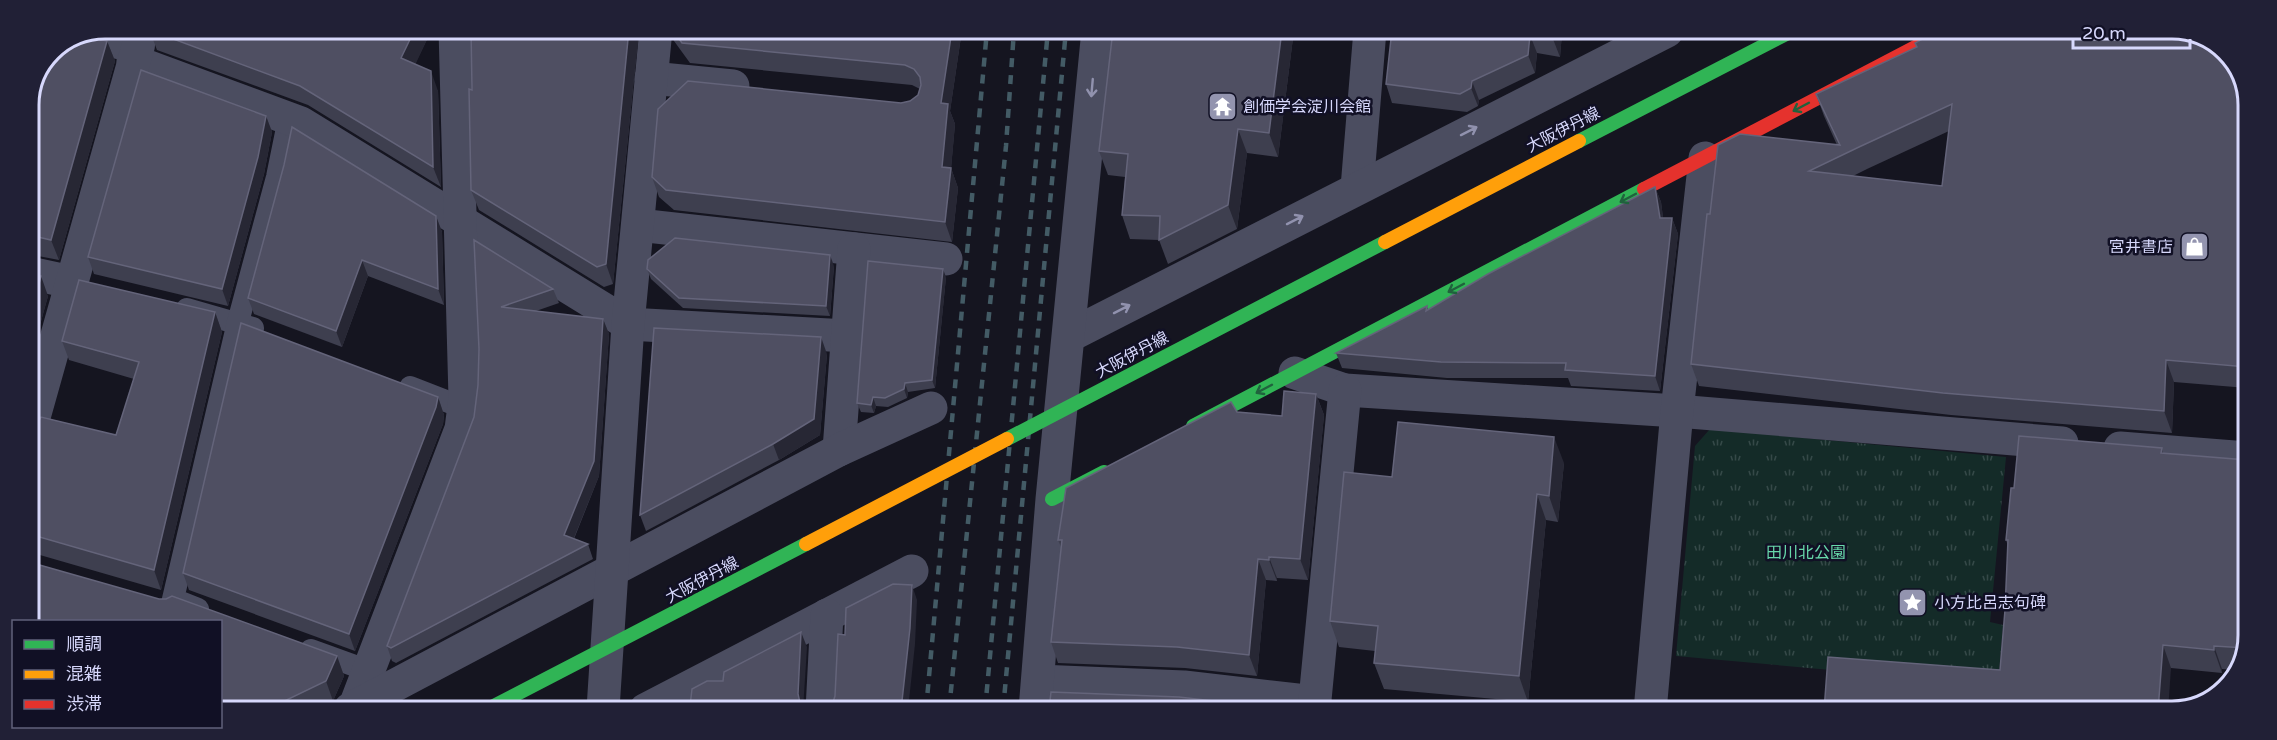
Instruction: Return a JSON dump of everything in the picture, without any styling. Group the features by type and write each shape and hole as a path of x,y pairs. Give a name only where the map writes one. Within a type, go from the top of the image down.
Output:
{"main road":[{"name":"大阪伊丹線","path":"503,701 1777,39"},
{"path":"1179,434 1931,39"},
{"path":"1052,500 1115,466"}],"street":[{"path":"103,39 137,46 301,123 628,324 847,336"},
{"path":"355,701 369,671 462,429 465,398 456,39"},
{"path":"604,701 628,324 655,39"},
{"path":"1097,39 1070,336 1052,500 1036,695 1220,701"},
{"path":"1358,188 1370,39"},
{"path":"1070,336 1651,39"},
{"path":"39,407 82,284 137,46"},
{"path":"651,78 757,88"},
{"path":"1651,701 1677,411 1705,158"},
{"path":"638,225 946,260"},
{"path":"839,450 854,249"},
{"path":"39,275 82,284"},
{"path":"1295,373 1345,390 1677,411 2238,457"},
{"path":"1314,701 1345,390"},
{"path":"365,701 839,450 931,408"},
{"path":"662,701 912,571"},
{"path":"822,701 827,615"}],"lane":[{"path":"220,617 173,599 238,322 278,177 289,118"},
{"path":"172,306 238,322 271,334"},
{"path":"388,379 464,408"},
{"path":"148,600 170,606 176,601"},
{"path":"287,642 369,671"}],"green space":[{"name":"田川北公園","path":"1710,429 2006,457 1990,622 2003,625 1998,685 1676,656 1695,446"}],"building":[{"path":"173,39 410,39 401,58 431,71 433,167 300,86"},
{"path":"471,39 628,39 606,264 597,267 471,190 469,89 472,90"},
{"path":"679,39 951,39 941,103 948,104 942,167 951,168 945,222 666,190 652,177 658,109 688,81 901,103 910,101 918,95 921,85 920,77 914,69 905,65 682,43"},
{"path":"1112,39 1281,39 1269,133 1238,129 1228,205 1159,240 1160,216 1122,215 1128,154 1099,151"},
{"path":"1391,39 1530,39 1528,55 1472,81 1471,88 1460,94 1386,84"},
{"path":"1922,39 2172,39 2197,44 2219,58 2233,80 2238,101 2238,366 2166,360 2164,411 1943,393 1691,364 1707,214 1710,214 1718,145 1740,134 1840,145 1816,94 1917,47 1915,43","holes":["1952,104 1942,186 1809,171 1859,147"]},
{"path":"92,40 107,41 51,240 39,237 40,92 50,68 68,50"},
{"path":"141,70 266,116 258,157 222,289 88,257"},
{"path":"292,127 436,216 438,289 362,260 336,331 248,298"},
{"path":"1655,187 1660,218 1672,218 1655,376 1565,370 1566,363 1441,362 1336,353 1427,306 1426,311 1488,274"},
{"path":"675,238 830,255 826,306 679,298 647,269 648,260"},
{"path":"474,240 553,289 501,307 603,319 594,461 564,535 588,544 391,648 387,646 474,417 479,349"},
{"path":"868,261 943,269 932,380 905,383 904,389 885,398 873,397 871,405 857,403"},
{"path":"79,280 215,312 154,570 39,537 39,420 41,417 116,435 139,362 62,341"},
{"path":"241,323 438,397 349,634 183,573"},
{"path":"654,328 821,337 814,419 773,444 640,515"},
{"path":"1284,391 1316,394 1300,559 1269,557 1269,560 1258,559 1249,655 1177,647 1051,642 1062,540 1058,540 1066,488 1231,402 1237,412 1282,416"},
{"path":"1398,422 1554,437 1549,496 1537,494 1519,676 1374,663 1378,626 1330,621 1344,472 1392,477"},
{"path":"2019,436 2162,448 2161,453 2238,459 2237,647 2214,646 2214,650 2163,645 2159,701 1825,701 1828,657 2000,670 2005,610 2008,540 2006,540 2011,488 2014,488"},
{"path":"39,565 159,599 172,596 337,656 326,681 285,701 222,701 222,620 39,620"},
{"path":"893,584 912,585 902,701 833,701 838,634 845,635 846,608"},
{"path":"801,632 800,701 691,701 692,689 707,681 723,681 724,672"},
{"path":"1051,692 1179,697 1214,701 1050,701"}],"railway":[{"path":"927,701 986,39"},
{"path":"950,701 1006,146 1013,39"},
{"path":"986,701 1047,39"},
{"path":"1004,701 1065,39"}],"traffic: fast":[{"path":"1579,141 1777,39"},
{"path":"1193,426 1644,189"},
{"path":"1007,439 1385,242"},
{"path":"1052,499 1104,472"},
{"path":"503,701 806,544"}],"traffic: jam":[{"path":"1644,189 1931,39"}],"traffic: slow":[{"path":"1385,242 1579,141"},
{"path":"806,544 1007,439"}],"place":[{"name":"創価学会淀川会館","path":"1222,107"},
{"name":"宮井書店","path":"2194,247"},
{"name":"小方比呂志句碑","path":"1913,603"}]}
